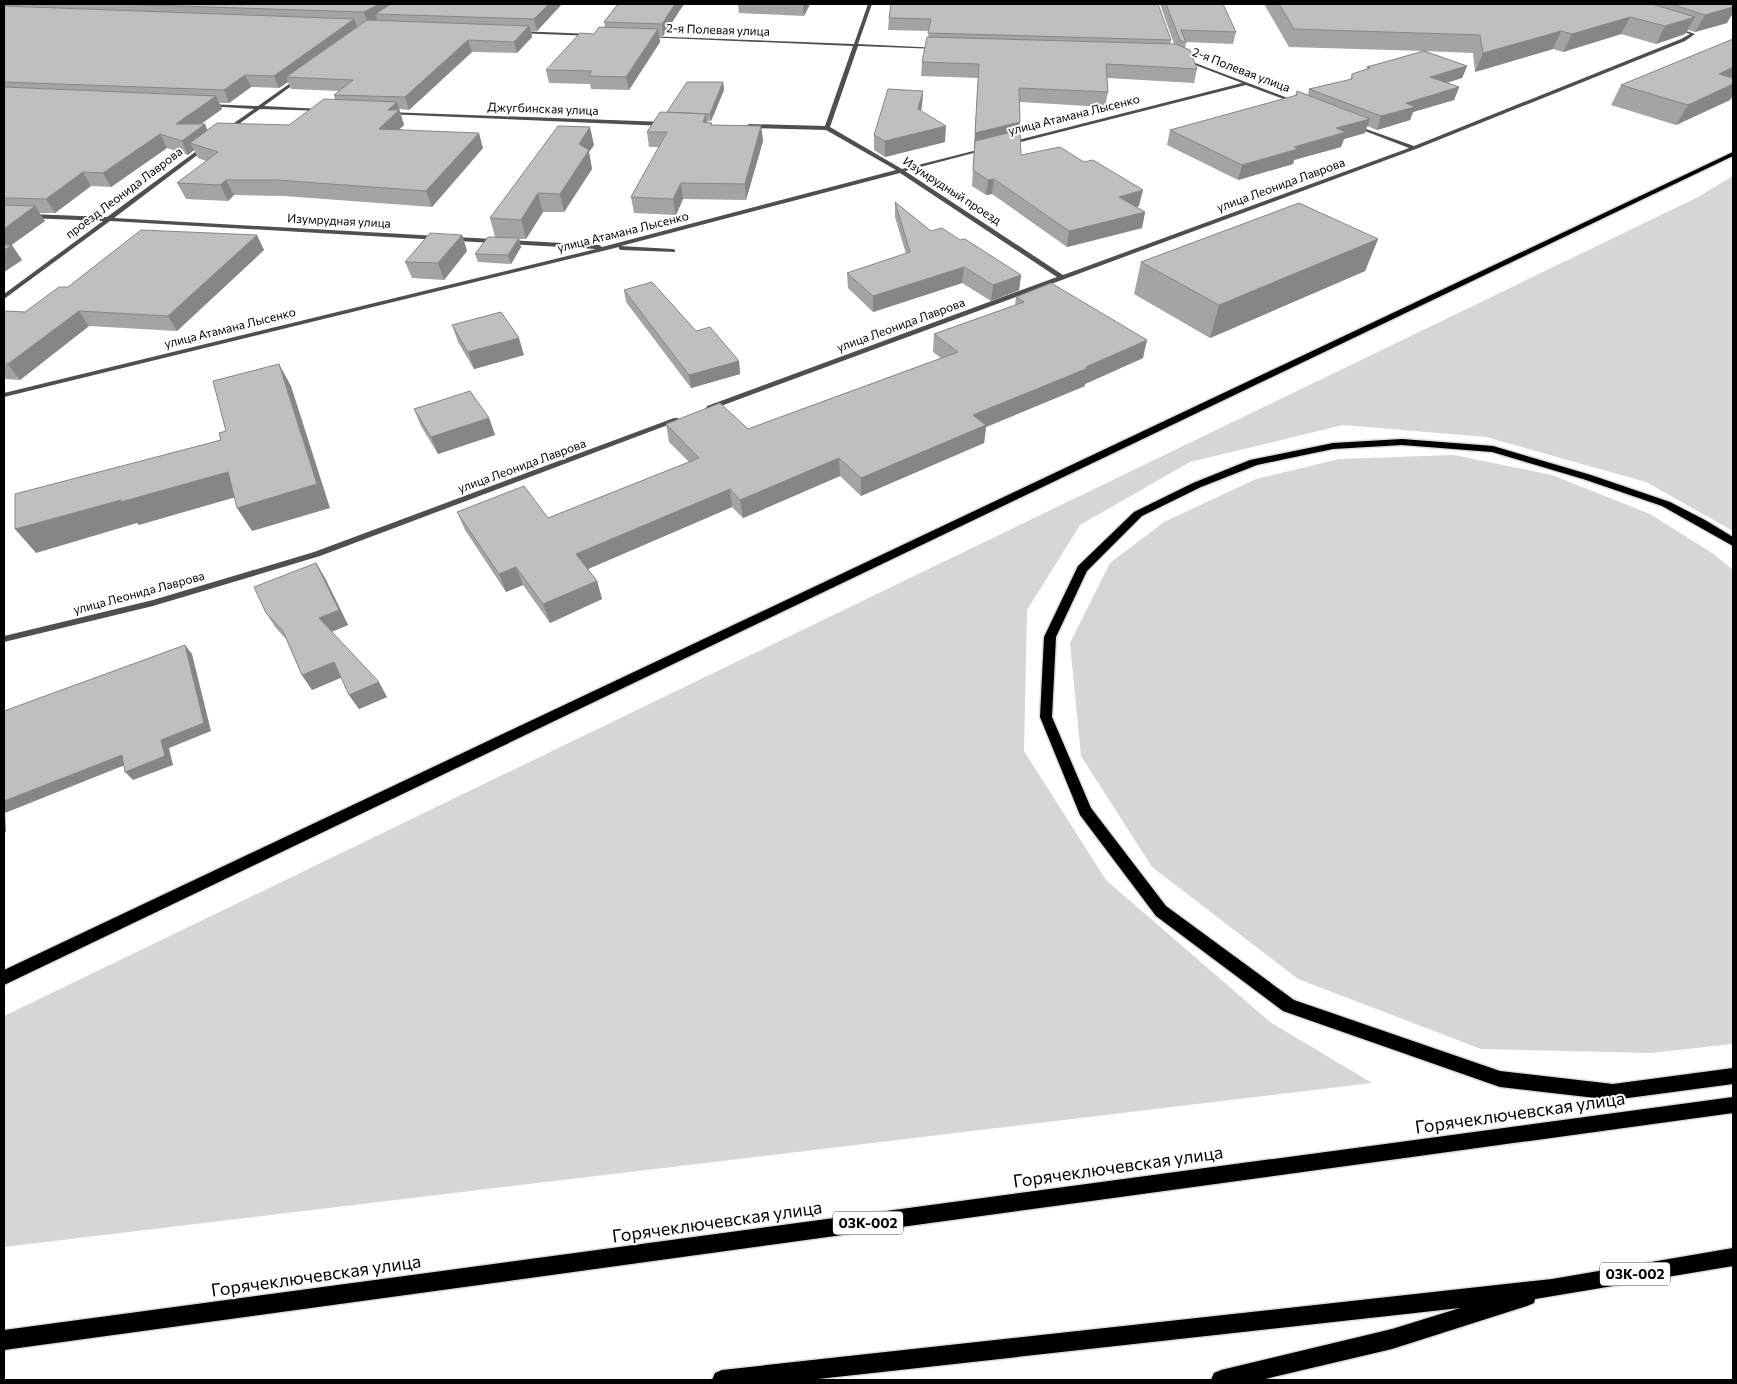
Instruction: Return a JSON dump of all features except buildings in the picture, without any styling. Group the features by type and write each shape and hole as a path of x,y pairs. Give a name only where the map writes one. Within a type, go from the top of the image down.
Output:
{"main road":[{"path":"4,978 1733,154"},
{"path":"1733,542 1702,522 1666,504 1587,476 1493,449 1402,442 1333,446 1254,462 1197,485 1138,514 1082,569 1050,637 1046,717 1085,811 1161,911 1289,1006 1500,1080 1613,1092 1733,1076"},
{"name":"Горячеключевская улица","path":"4,1340 1733,1105"},
{"name":"03К-002","path":"722,1380 1552,1288 1728,1259"},
{"path":"1221,1380 1392,1339 1552,1288"}],"street":[{"path":"744,126 827,128 870,4"},
{"name":"улица Леонида Лаврова","path":"698,412 1414,148 1683,40 1693,34 1666,25"},
{"path":"510,32 599,35"},
{"name":"2-я Полевая улица","path":"639,37 946,48"},
{"name":"2-я Полевая улица","path":"1174,55 1307,106"},
{"path":"219,137 306,73"},
{"name":"улица Атамана Лысенко","path":"1006,144 1247,83"},
{"path":"199,105 328,110"},
{"name":"Джугбинская улица","path":"378,112 667,124"},
{"path":"1351,123 1414,148"},
{"name":"Изумрудный проезд","path":"827,128 900,170 1061,277"},
{"name":"проезд Леонида Лаврова","path":"4,297 211,143"},
{"name":"улица Атамана Лысенко","path":"4,395 611,247 996,146"},
{"name":"Изумрудная улица","path":"4,215 109,219 673,251"},
{"name":"улица Леонида Лаврова","path":"4,639 153,602 317,554 689,416"}],"shaded area":[{"path":"1733,176 1733,531 1646,482 1486,437 1343,425 1190,462 1080,525 1027,610 1024,751 1106,880 1270,1022 1372,1083 4,1247 4,1016 1698,197"},
{"path":"1454,455 1552,475 1650,514 1712,553 1733,570 1733,1044 1650,1053 1481,1049 1298,979 1152,867 1081,756 1070,643 1110,563 1164,522 1256,479 1339,459"}]}
